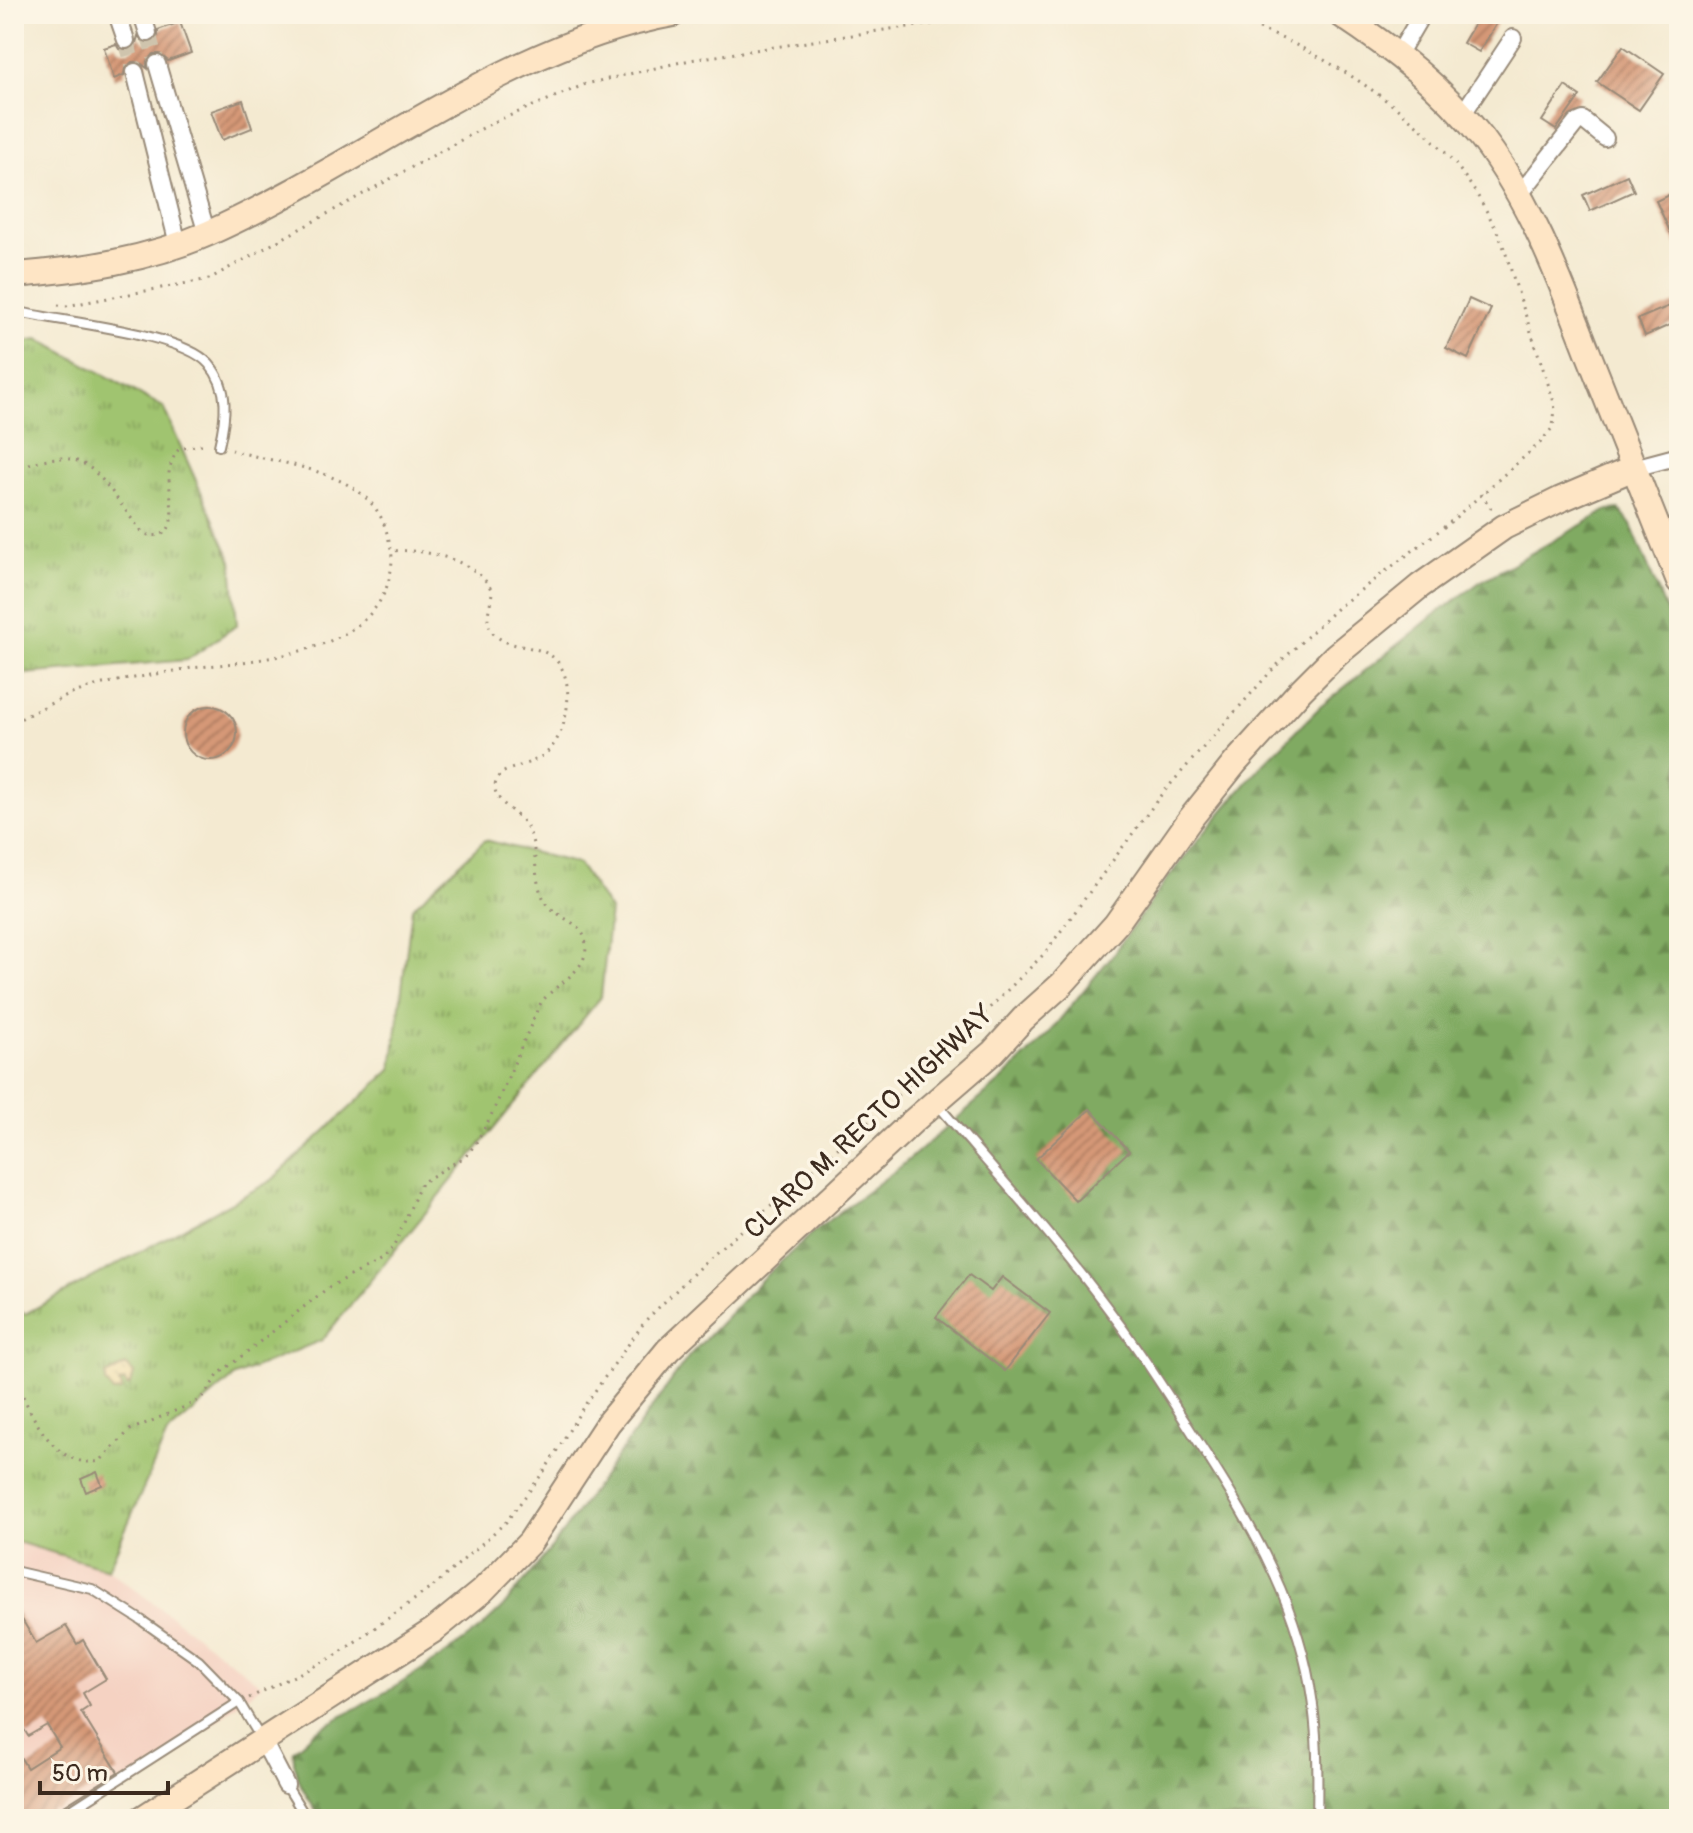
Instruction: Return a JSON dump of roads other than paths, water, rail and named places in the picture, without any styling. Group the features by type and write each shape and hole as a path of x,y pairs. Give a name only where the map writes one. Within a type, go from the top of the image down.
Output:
{"main road":[{"path":"14,275 102,265 207,234 558,48 605,31 673,14"},
{"path":"1340,14 1398,55 1462,115 1520,194 1563,288 1679,581"},
{"name":"CLARO M. RECTO HIGHWAY","path":"141,1819 434,1630 482,1591 530,1542 608,1423 668,1350 1062,984 1116,924 1191,818 1235,763 1336,655 1420,586 1504,527 1634,468"}],"street":[{"path":"117,14 126,40"},
{"path":"142,14 148,33"},
{"path":"1398,55 1422,14"},
{"path":"1462,115 1513,38"},
{"path":"157,64 207,234"},
{"path":"135,72 178,244"},
{"path":"1520,194 1576,123 1587,122 1605,138"},
{"path":"1634,468 1679,456"},
{"path":"263,1741 286,1785"}],"lane":[{"path":"14,311 173,344 192,351 207,361 222,389 226,409 219,446"},
{"path":"936,1103 1040,1222 1116,1318 1225,1482 1247,1521 1294,1623 1310,1685 1319,1753 1317,1819"},
{"path":"14,1571 92,1589 199,1661 239,1702 263,1741"},
{"path":"57,1819 239,1702"},
{"path":"286,1785 307,1819"}],"tunnel":[{"path":"148,33 157,64"},
{"path":"126,40 135,72"}]}
